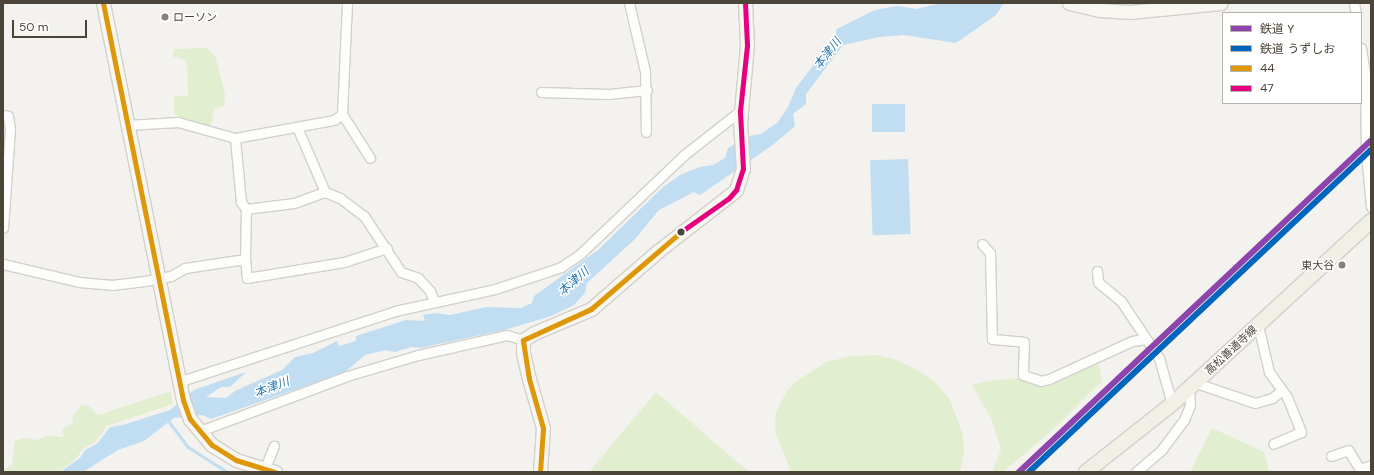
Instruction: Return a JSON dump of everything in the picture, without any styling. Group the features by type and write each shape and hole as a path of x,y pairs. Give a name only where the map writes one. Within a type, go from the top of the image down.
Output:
{"main road":[{"name":"高松善通寺線","path":"1086,472 1172,404 1371,221"}],"street":[{"path":"103,3 179,384 190,419 199,430 223,452 260,469 274,446"},
{"path":"347,3 342,114 370,158"},
{"path":"629,3 645,71 647,90 646,132"},
{"path":"199,430 347,376 418,355 507,335 523,340 534,333 591,309 612,293 658,251 729,198 736,190 743,169 740,117 747,45 745,3"},
{"path":"1069,3 1100,10 1130,12 1221,3"},
{"path":"1362,61 1366,152 1371,207"},
{"path":"541,92 609,94 647,90"},
{"path":"127,125 178,122 235,138 334,120 342,114"},
{"path":"3,115 8,116 10,129 3,228"},
{"path":"179,384 395,311 434,301 495,289 561,267 580,254 684,155 740,117"},
{"path":"297,127 325,192"},
{"path":"235,138 241,202 246,209 245,259 247,278 344,262 387,248"},
{"path":"246,209 294,203 325,192 340,198 364,216 387,248 401,272 418,278 430,291 434,301"},
{"path":"982,244 990,253 992,339 995,341 1024,342 1024,376 1041,381 1049,379 1132,341 1146,339"},
{"path":"3,264 79,282 112,285 171,276 185,268 245,259"},
{"path":"1097,271 1098,282 1121,301 1159,358 1172,404"},
{"path":"1258,325 1269,372 1294,409 1302,432 1273,444"},
{"path":"523,340 523,352 529,379 543,428 540,472"},
{"path":"1136,472 1162,449 1184,420 1190,405 1192,386 1255,403 1272,398 1281,391"},
{"path":"1331,456 1348,450 1360,469 1371,465"}],"green space":[{"path":"207,48 216,58 225,95 224,106 214,109 211,127 178,119 174,112 174,97 188,95 187,62 181,58 173,57 174,49"},
{"path":"876,355 897,360 922,373 934,381 950,400 963,435 964,452 960,472 791,472 776,434 775,423 776,412 787,391 794,383 826,362 852,356"},
{"path":"1099,364 1102,381 1058,425 1003,472 992,472 1001,450 992,420 972,385 988,381 1017,378 1046,384"},
{"path":"171,391 173,404 107,426 96,441 83,449 76,459 58,472 3,472 3,465 4,470 12,465 15,441 23,438 36,440 46,436 64,437 62,429 73,422 73,416 82,405 89,406 98,415"},
{"path":"656,392 749,472 589,472"},
{"path":"1212,428 1264,452 1269,472 1190,472"}],"water":[{"name":"本津川","path":"941,3 1004,3 996,15 956,43 904,35 879,37 843,45 806,94 806,104 793,114 795,126 774,144 700,195 694,192 659,210 635,239 587,283 585,293 574,305 551,316 508,329 421,348 411,347 395,352 385,350 365,355 345,372 211,419 202,415 174,418 144,441 118,450 83,472 60,472 80,458 85,450 98,443 110,427 123,425 170,410 194,390 246,372 230,387 221,387 206,397 226,398 235,391 282,370 295,357 313,353 337,341 339,346 356,341 356,336 406,320 425,321 423,315 435,313 450,315 486,307 521,308 532,303 534,296 598,250 662,188 680,175 700,167 713,165 725,158 728,148 750,136 761,134 778,122 788,107 796,88 834,38 837,29 875,10 897,6 916,9"},
{"path":"872,104 905,104 905,132 872,132"},
{"path":"908,159 911,234 873,235 870,160"}],"waterway":[{"path":"166,418 188,447 227,472"}],"rail line":[{"name":"Y","path":"1019,472 1371,140"},
{"name":"うずしお","path":"1029,472 1371,150"}],"transit line":[{"name":"44","path":"103,3 183,400 190,419 212,445 236,460 275,472"},
{"name":"47","path":"682,231 729,198 736,190 743,169 740,111 747,45 745,3"},
{"name":"44","path":"540,472 543,428 529,379 523,340 591,309 682,231"}],"place":[{"name":"ローソン","path":"165,17"},
{"name":"東大谷","path":"1342,265"}]}
